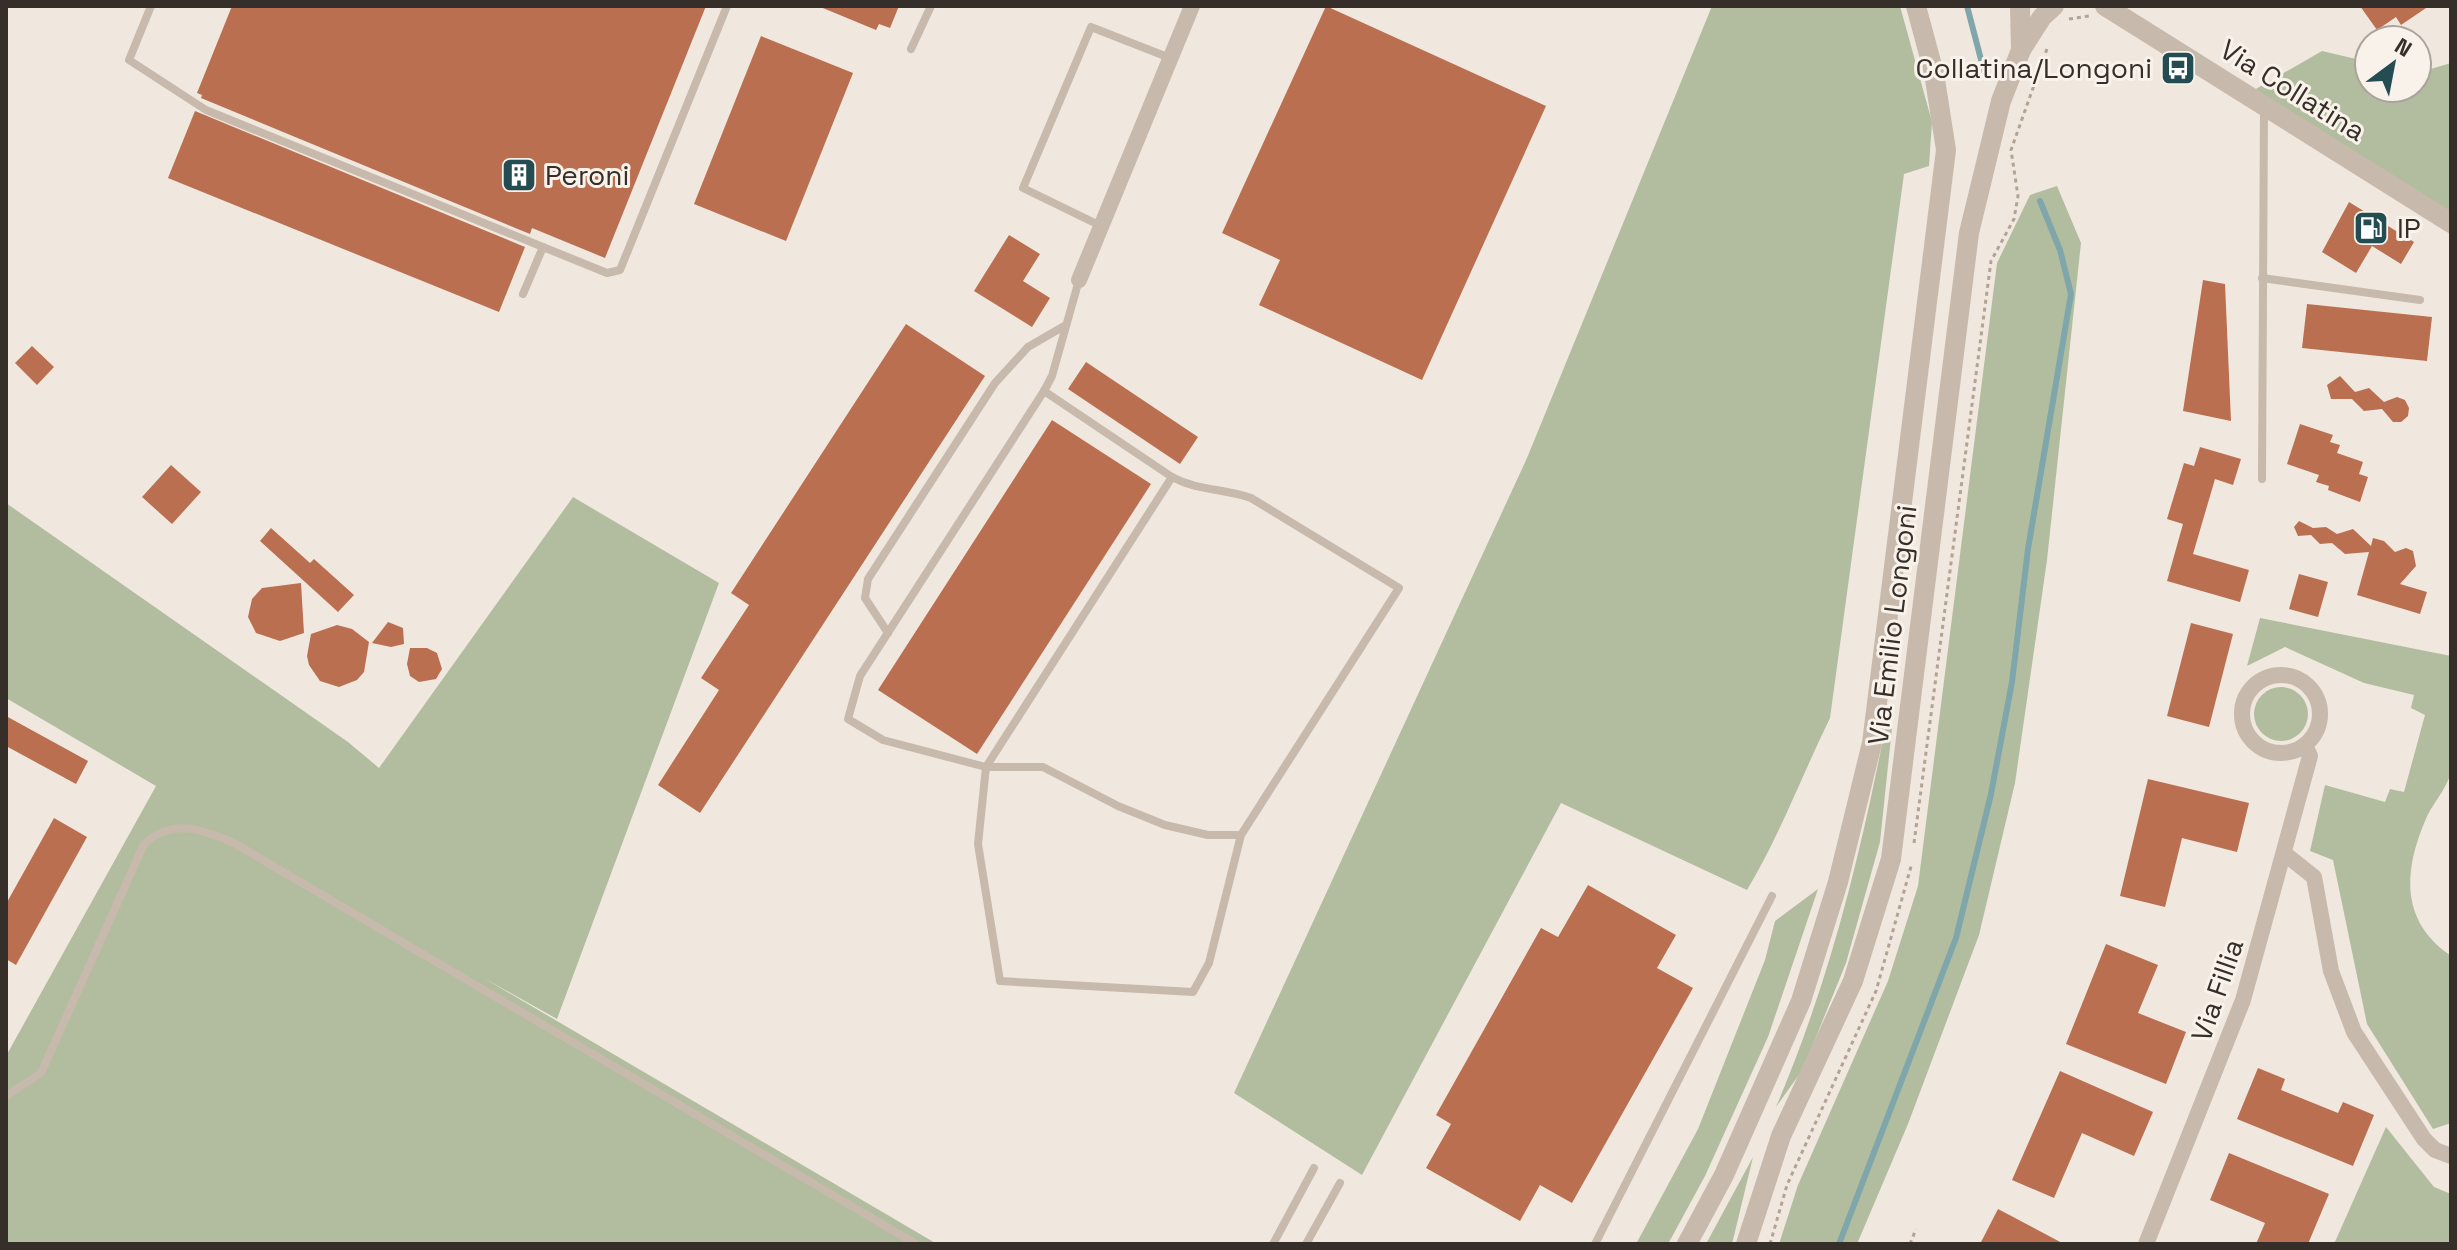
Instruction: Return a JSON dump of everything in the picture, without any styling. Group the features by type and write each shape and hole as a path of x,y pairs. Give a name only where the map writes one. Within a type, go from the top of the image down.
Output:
{"street":[{"path":"1079,280 1192,6"},
{"name":"Via Emilio Longoni","path":"1687,1244 1742,1138 1801,1001 1838,882 1872,743 1946,150 1934,73 1916,6"},
{"path":"2020,6 2021,50"},
{"name":"Via Emilio Longoni","path":"1746,1244 1771,1160 1853,981 1891,859 1969,233 1997,114 2021,50 2042,17 2054,6"},
{"name":"Via Collatina","path":"2105,6 2451,223"},
{"path":"2290,675 2312,690 2318,701 2318,725 2305,745 2280,753 2255,744 2247,734 2241,708 2253,685 2264,678 2290,675"},
{"name":"Via Fillia","path":"2146,1244 2243,1000 2310,756 2305,745"},
{"path":"2285,854 2309,871 2317,885 2331,971 2354,1032 2424,1139 2435,1150 2451,1156"}],"lane":[{"path":"151,6 129,60 206,110 607,273 620,270 727,6"},
{"path":"911,49 931,6"},
{"path":"1102,226 1023,188 1091,27 1170,58"},
{"path":"2262,479 2264,106"},
{"path":"523,294 543,247"},
{"path":"2262,278 2420,300"},
{"path":"1079,280 1052,376 860,676 848,719 883,740 986,767 1043,767 1118,806 1165,825 1208,835 1241,835"},
{"path":"888,633 865,598 868,579 995,383 1028,347 1066,325"},
{"path":"1044,391 1172,477 1193,488 1230,490 1251,498 1399,588 1241,835 1209,963 1193,992 1000,981 978,844 986,767 1172,477"},
{"path":"6,1096 41,1073 144,844 162,831 192,828 234,843 916,1244"},
{"path":"1595,1244 1772,896"},
{"path":"1273,1244 1314,1168"},
{"path":"1306,1244 1340,1183"}],"path":[{"path":"1910,1244 1916,1229"}],"green space":[{"path":"1712,6 1900,6 1932,122 1929,166 1904,174 1830,718 1747,890 1561,803 1362,1175 1234,1093 1527,458"},
{"path":"2322,51 2353,58 2353,104 2433,104 2433,68 2451,63 2451,213 2254,90"},
{"path":"2057,186 2081,243 2047,560 2015,783 1979,935 1908,1124 1857,1244 1779,1244 1798,1185 1888,981 1918,886 1997,263 2030,195"},
{"path":"573,497 719,583 557,1019 482,977 937,1244 6,1244 6,1056 156,786 6,698 6,503 348,742 379,768"},
{"path":"2260,618 2451,656 2453,762 2446,785 2425,821 2410,878 2415,912 2423,928 2451,956 2451,1123 2433,1129 2367,1024 2333,860 2310,851 2325,785 2385,802 2390,789 2404,792 2425,715 2411,708 2414,695 2364,683 2285,647 2247,666"},
{"path":"2281,687 2300,695 2308,714 2300,733 2281,741 2262,733 2254,714 2262,695"},
{"path":"1887,719 1892,728 1880,842 1846,963 1803,1069 1776,1107 1813,1011 1842,916"},
{"path":"1818,889 1768,1037 1705,1176 1668,1244 1636,1244 1698,1129 1765,960 1775,921"},
{"path":"2386,1127 2434,1187 2451,1194 2451,1244 2334,1244"},
{"path":"1753,1157 1732,1244 1706,1244"}],"building":[{"name":"Peroni","path":"232,6 706,6 605,258 532,228 530,234 201,98 202,95 197,93"},
{"path":"818,6 899,6 890,28 879,24 876,30"},
{"path":"1326,6 1546,106 1422,380 1259,305 1280,260 1222,233"},
{"path":"2360,6 2429,6 2402,24 2396,17 2386,24 2373,24"},
{"path":"761,36 853,73 786,241 694,204"},
{"path":"195,111 525,247 499,312 168,178"},
{"path":"2349,202 2414,242 2401,264 2372,246 2356,273 2322,252"},
{"path":"1009,235 1040,254 1023,281 1050,298 1032,327 974,291"},
{"path":"2203,280 2225,284 2231,421 2183,411"},
{"path":"2307,304 2432,317 2427,361 2302,348"},
{"path":"906,324 985,376 700,813 658,785 719,690 701,678 749,605 731,593"},
{"path":"32,346 54,367 37,385 15,363"},
{"path":"1086,362 1198,437 1180,464 1068,389"},
{"path":"2340,376 2355,392 2369,388 2384,402 2397,397 2405,400 2409,408 2408,416 2401,422 2393,422 2382,409 2364,411 2352,399 2331,399 2327,385"},
{"path":"1052,420 1151,484 977,754 878,690"},
{"path":"2300,424 2333,435 2330,442 2340,445 2337,453 2363,462 2359,474 2368,477 2360,502 2328,490 2329,486 2316,482 2319,475 2287,464"},
{"path":"2200,447 2241,459 2233,485 2215,479 2193,554 2249,570 2240,602 2167,581 2183,524 2167,519 2184,463 2194,466"},
{"path":"171,465 201,492 172,524 142,497"},
{"path":"2299,521 2313,528 2326,527 2337,534 2353,529 2371,546 2373,538 2384,541 2395,552 2406,548 2413,551 2416,566 2400,584 2427,592 2420,614 2357,595 2369,552 2345,554 2332,543 2320,544 2311,535 2298,536 2294,527"},
{"path":"271,528 310,563 314,559 354,595 338,612 260,541"},
{"path":"2299,574 2328,582 2318,617 2289,609"},
{"path":"301,583 304,633 280,641 256,633 248,617 252,599 262,588"},
{"path":"388,622 403,628 404,644 391,647 372,643"},
{"path":"2191,623 2233,634 2209,727 2167,716"},
{"path":"337,625 352,629 369,642 364,672 357,680 339,687 320,681 307,656 311,634"},
{"path":"410,648 427,648 437,653 442,669 436,679 419,682 410,676 407,664"},
{"path":"6,716 88,761 76,784 6,746"},
{"path":"2148,779 2249,803 2237,852 2182,838 2165,907 2120,896"},
{"path":"54,818 87,837 16,965 6,959 6,904"},
{"path":"1588,885 1676,935 1657,968 1693,988 1572,1203 1540,1185 1520,1221 1426,1168 1451,1124 1436,1115 1541,928 1558,937"},
{"path":"2106,944 2158,965 2138,1013 2186,1032 2166,1084 2066,1044"},
{"path":"2258,1068 2285,1079 2281,1090 2338,1113 2343,1102 2374,1115 2353,1166 2237,1119"},
{"path":"2060,1071 2153,1112 2134,1156 2082,1133 2054,1198 2012,1180"},
{"path":"2229,1153 2329,1194 2308,1244 2256,1244 2265,1223 2210,1200"},
{"path":"1998,1209 2064,1244 1980,1244"}],"waterway":[{"path":"1967,6 1984,71"},
{"path":"1839,1244 1956,938 1991,794 2012,682 2028,549 2071,294 2060,250 2040,201"}],"place":[{"name":"Collatina/Longoni","path":"2178,68"},
{"name":"Peroni","path":"519,175"},
{"name":"IP","path":"2371,228"}]}
